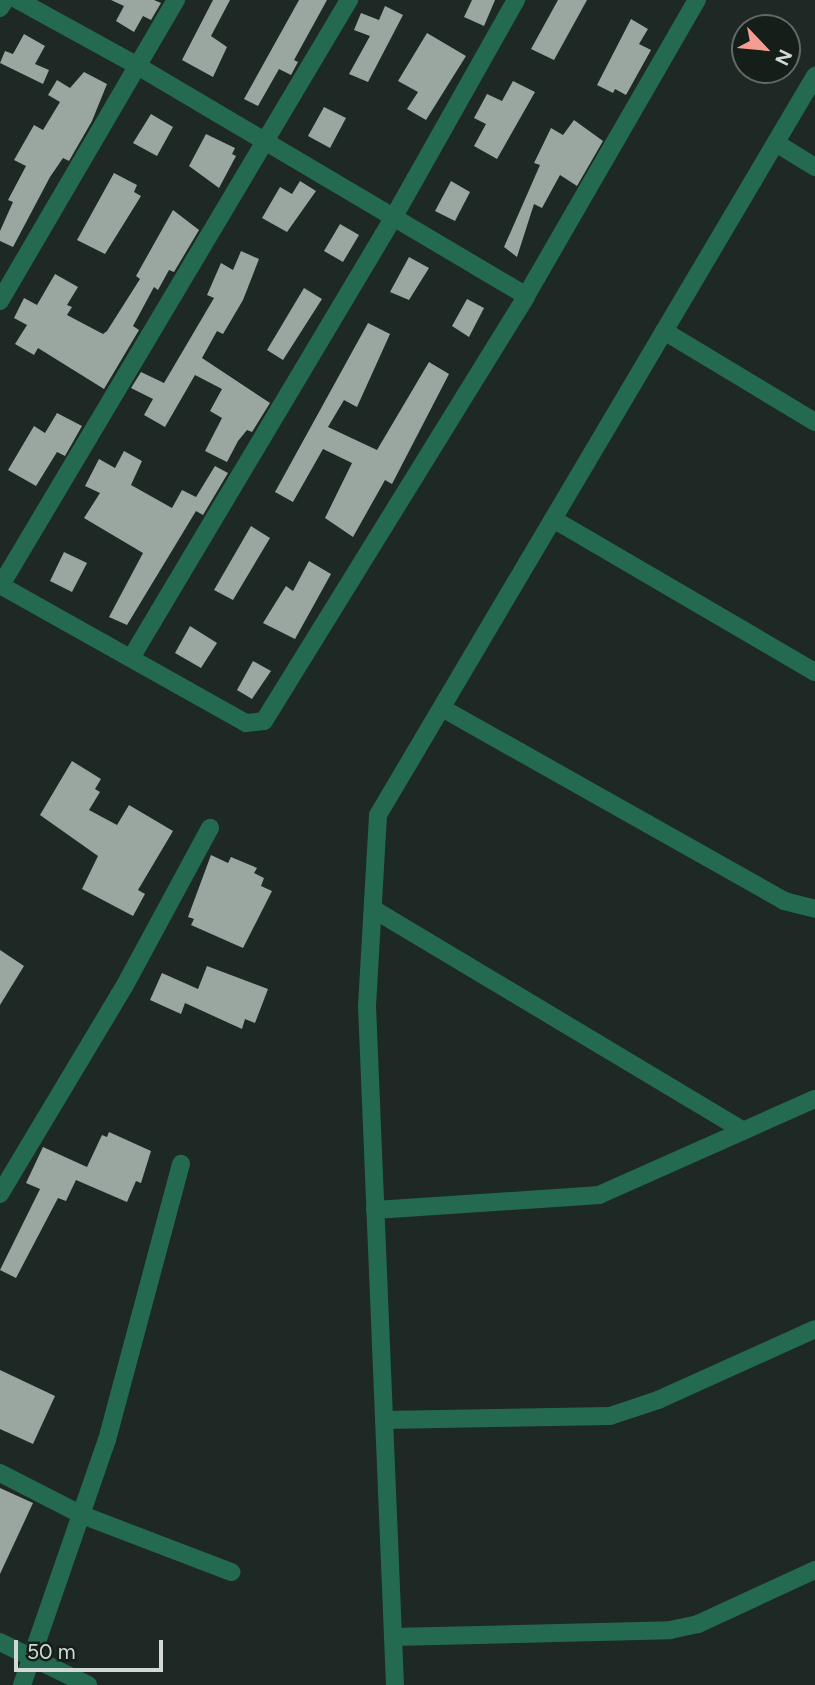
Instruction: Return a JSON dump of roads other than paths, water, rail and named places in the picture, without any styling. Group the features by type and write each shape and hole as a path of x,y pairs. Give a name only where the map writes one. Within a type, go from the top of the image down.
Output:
{"street":[{"path":"0,8 5,0"},
{"path":"18,0 136,65 392,220 526,296"},
{"path":"0,301 176,0"},
{"path":"349,0 0,585 246,723 264,721 526,296 696,0"},
{"path":"131,658 392,220 516,0"},
{"path":"395,1685 367,1006 378,815 815,76"},
{"path":"776,143 815,167"},
{"path":"664,331 815,422"},
{"path":"553,519 815,672"},
{"path":"442,708 784,901 815,909"},
{"path":"0,1194 124,988 210,828"},
{"path":"373,909 744,1131"},
{"path":"375,1210 599,1195 815,1099"},
{"path":"22,1685 107,1440 181,1164"},
{"path":"384,1420 610,1416 658,1400 815,1329"},
{"path":"0,1472 82,1515 231,1572"},
{"path":"393,1637 670,1630 698,1623 815,1570"},
{"path":"0,1642 88,1685"}]}
